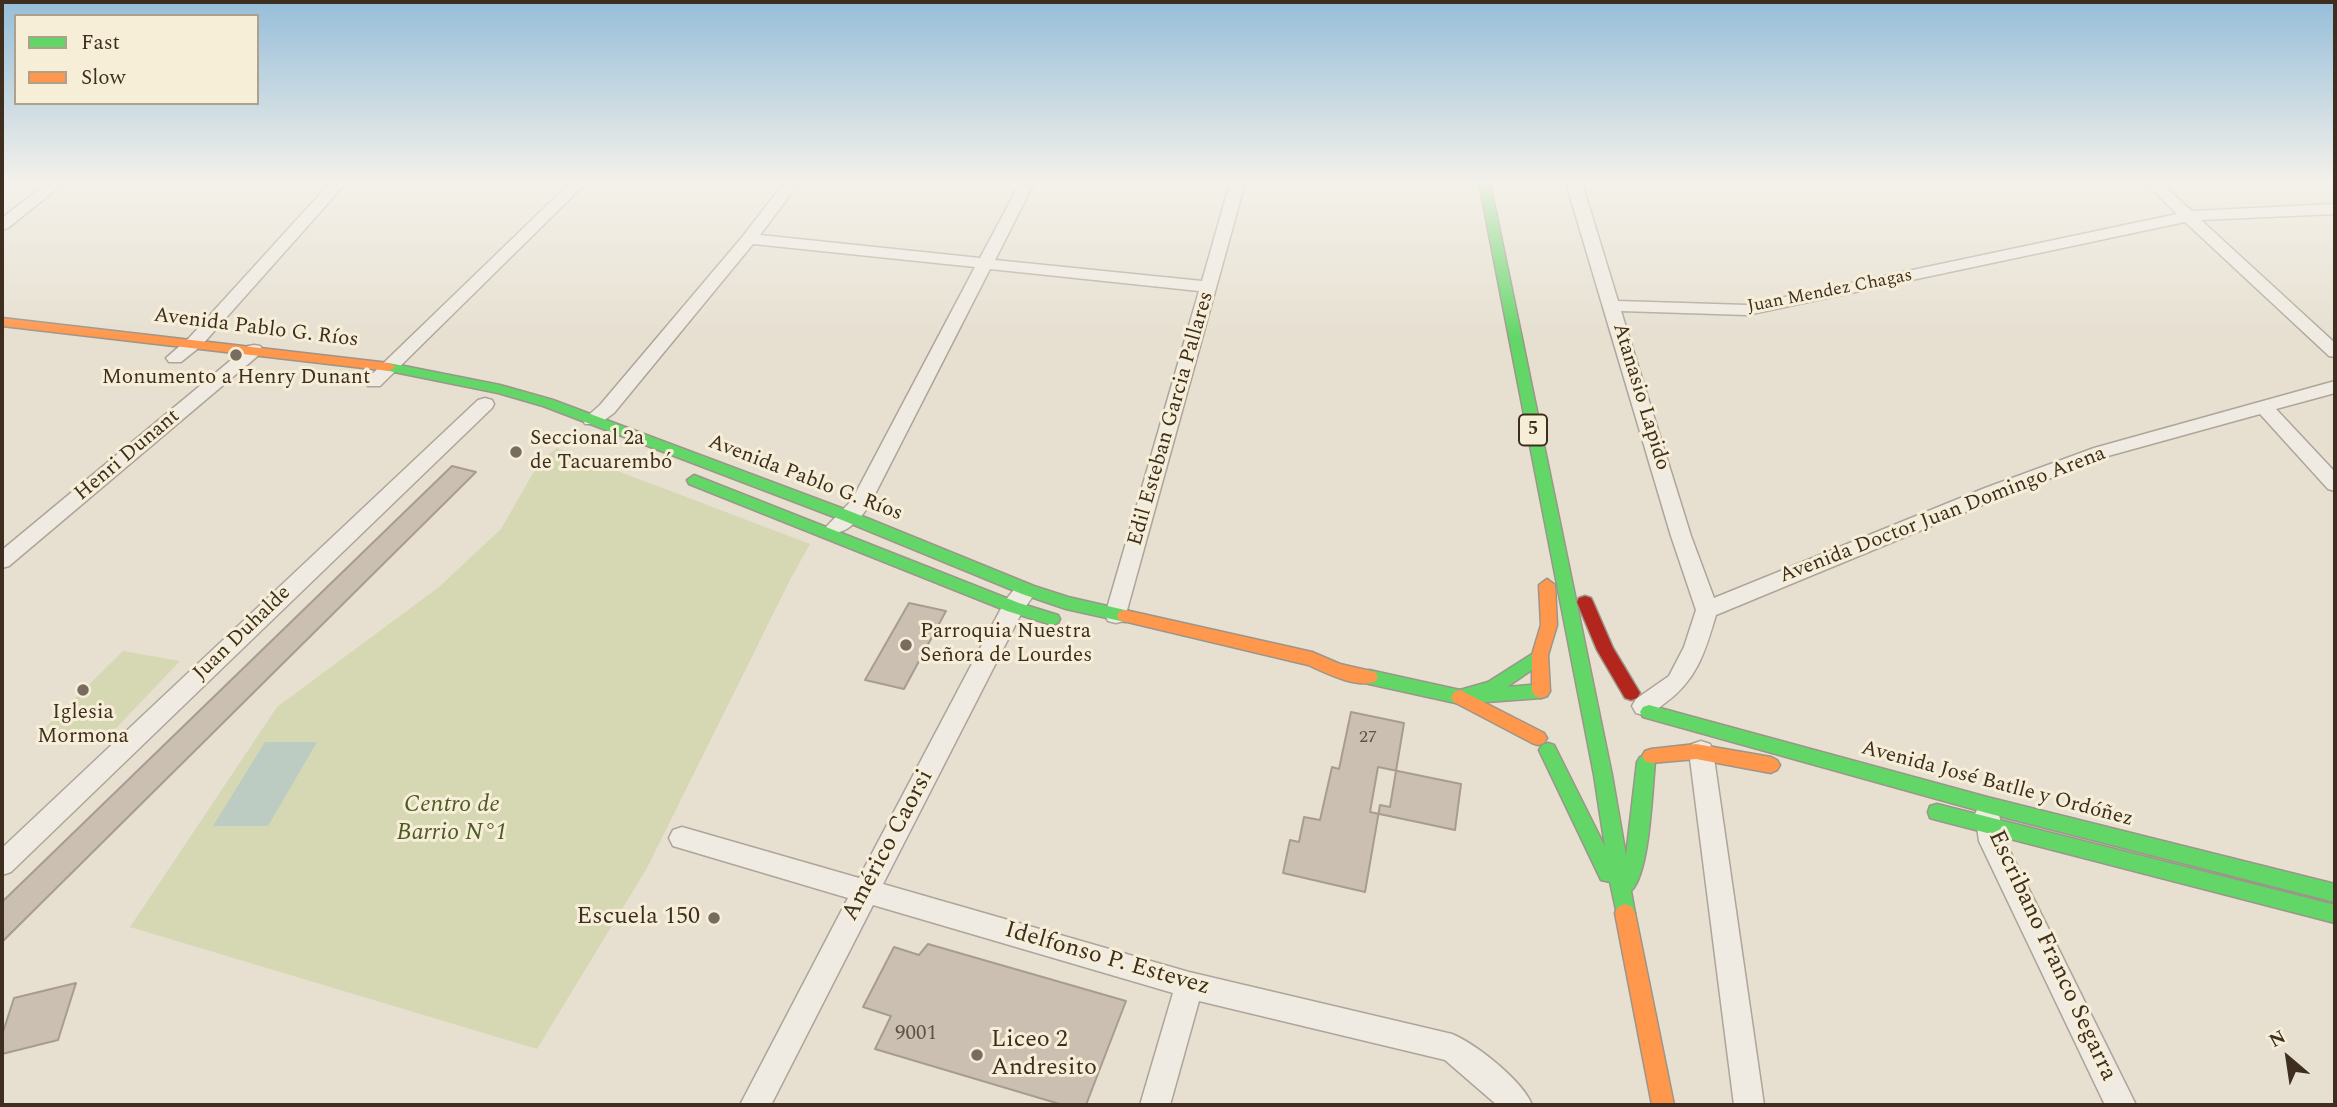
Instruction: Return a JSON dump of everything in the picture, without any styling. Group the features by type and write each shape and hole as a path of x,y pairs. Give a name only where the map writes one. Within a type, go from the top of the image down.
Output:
{"main road":[{"name":"5","path":"1494,235 1557,550 1570,679 1615,773 1622,899 1663,1105"},
{"name":"Avenida Pablo G. Ríos","path":"2,326 195,342 390,367 500,389 548,403 847,516 1070,624"},
{"name":"Avenida Pablo G. Ríos","path":"2,326 176,358 275,370"},
{"path":"368,381 491,406"},
{"name":"Avenida Pablo G. Ríos","path":"677,474 829,533 1020,598 1116,615 1312,659 1337,670 1460,697 1535,703"},
{"path":"1557,550 1547,581 1549,625 1541,654 1532,721 1589,840 1622,899"},
{"path":"1557,550 1579,585 1605,650 1641,704 1657,735 1648,759 1637,851 1622,899"},
{"path":"1460,697 1494,687 1541,654"},
{"name":"Avenida Pablo G. Ríos","path":"1305,676 1337,670"},
{"path":"1535,703 1570,679"},
{"name":"Avenida José Batlle y Ordóñez","path":"1570,679 1603,681 1641,704 1988,816 2335,914"},
{"name":"Avenida Pablo G. Ríos","path":"1460,697 1543,744 1578,768 1615,773"},
{"path":"1615,773 1668,750 1700,751 1777,767 1770,747"},
{"name":"Avenida José Batlle y Ordóñez","path":"1925,809 1988,816 2335,893"}],"street":[{"path":"176,358 195,342 292,235"},
{"path":"368,381 390,367 525,235"},
{"path":"592,420 607,409 752,235"},
{"path":"829,533 860,504 999,235"},
{"name":"Edil Esteban Garcia Pallares","path":"1116,615 1224,235"},
{"name":"Atanasio Lapido","path":"1590,235 1707,610"},
{"name":"Juan Mendez Chagas","path":"1613,306 1732,310 1761,308 2102,235"},
{"path":"2209,235 2335,352"},
{"path":"749,239 1210,287"},
{"name":"Henri Dunant","path":"2,561 254,350"},
{"name":"Avenida Doctor Juan Domingo Arena","path":"1707,610 1992,493 2101,452 2335,387"},
{"name":"Juan Duhalde","path":"2,864 491,406"},
{"path":"2263,406 2335,484"},
{"name":"Américo Caorsi","path":"755,1105 1020,598"},
{"path":"1641,704 1677,682 1695,647 1707,610"},
{"path":"1700,751 1749,1105"},
{"name":"Escribano Franco Segarra","path":"1988,816 1992,841 2121,1105"},
{"name":"Idelfonso P. Estevez","path":"681,838 866,889 1189,985 1452,1048 1505,1099"},
{"path":"1155,1105 1189,985"}],"green space":[{"name":"Centro de Barrio N°1","path":"557,448 810,544 647,868 537,1049 130,927 277,707 439,587 501,529 540,461"},
{"path":"123,651 180,661 101,744 40,733"}],"shaded area":[{"path":"265,742 317,742 268,826 213,826"}],"building":[{"path":"452,466 476,472 2,942 2,902"},
{"name":"Parroquia Nuestra Señora de Lourdes","path":"909,603 946,611 904,689 865,680"},
{"path":"1351,712 1404,723 1390,807 1380,805 1365,892 1283,873 1290,840 1299,842 1304,817 1320,820 1332,767 1339,769"},
{"path":"1378,767 1461,784 1455,830 1370,812"},
{"name":"Liceo 2 Andresito","path":"928,944 1126,1001 1086,1105 1063,1105 875,1049 891,1016 863,1007 894,947 919,955"},
{"path":"76,983 58,1040 2,1054 2,1035 14,998"}],"traffic: fast":[{"path":"1494,235 1603,775 1625,913"},
{"path":"389,367 500,389 548,403 847,516 1028,590 1066,603 1125,616"},
{"path":"694,480 1013,607 1052,619"},
{"path":"1460,697 1494,687 1540,655"},
{"path":"1369,677 1460,697 1541,691"},
{"path":"1649,712 1987,805 2335,893"},
{"path":"1548,750 1608,874"},
{"path":"1627,884 1637,851 1646,762"},
{"path":"1937,812 2335,914"}],"traffic: slow":[{"path":"2,322 389,367"},
{"path":"1541,691 1540,655 1549,625 1547,585"},
{"path":"1125,616 1312,659 1337,670 1369,677"},
{"path":"1460,697 1538,738"},
{"path":"1651,756 1696,752 1726,755 1771,765"},
{"path":"1625,913 1663,1105"}],"traffic: jam":[{"path":"1585,602 1605,650 1631,693"}],"place":[{"name":"Monumento a Henry Dunant","path":"236,355"},
{"name":"Seccional 2a de Tacuarembó","path":"516,452"},
{"name":"Parroquia Nuestra Señora de Lourdes","path":"906,645"},
{"name":"Iglesia Mormona","path":"83,690"},
{"name":"Escuela 150","path":"714,918"},
{"name":"Liceo 2 Andresito","path":"977,1055"}]}
